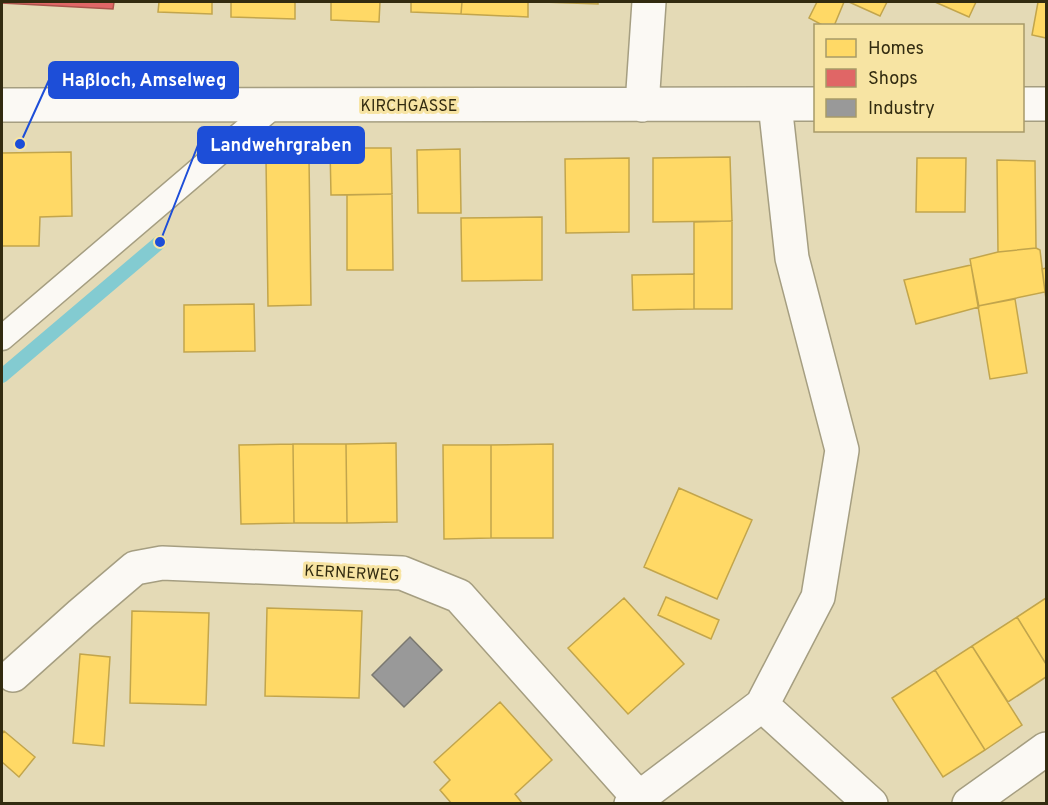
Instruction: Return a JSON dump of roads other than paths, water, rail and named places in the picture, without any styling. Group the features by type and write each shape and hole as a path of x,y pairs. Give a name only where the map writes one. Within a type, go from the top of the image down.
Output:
{"street":[{"path":"642,105 650,2"},
{"path":"635,800 762,705 818,597 842,450 792,258 776,104"},
{"name":"KIRCHGASSE","path":"2,105 814,104"},
{"path":"1024,104 1047,104"},
{"name":"KERNERWEG","path":"13,675 135,568 162,563 402,573 459,596 635,800"},
{"path":"762,705 871,804"},
{"path":"969,804 1047,749"}],"lane":[{"path":"2,338 275,105"}],"waterway":[{"path":"2,376 160,242"}],"place":[{"name":"Haßloch, Amselweg","path":"20,144"},
{"name":"Landwehrgraben","path":"160,242"}]}
